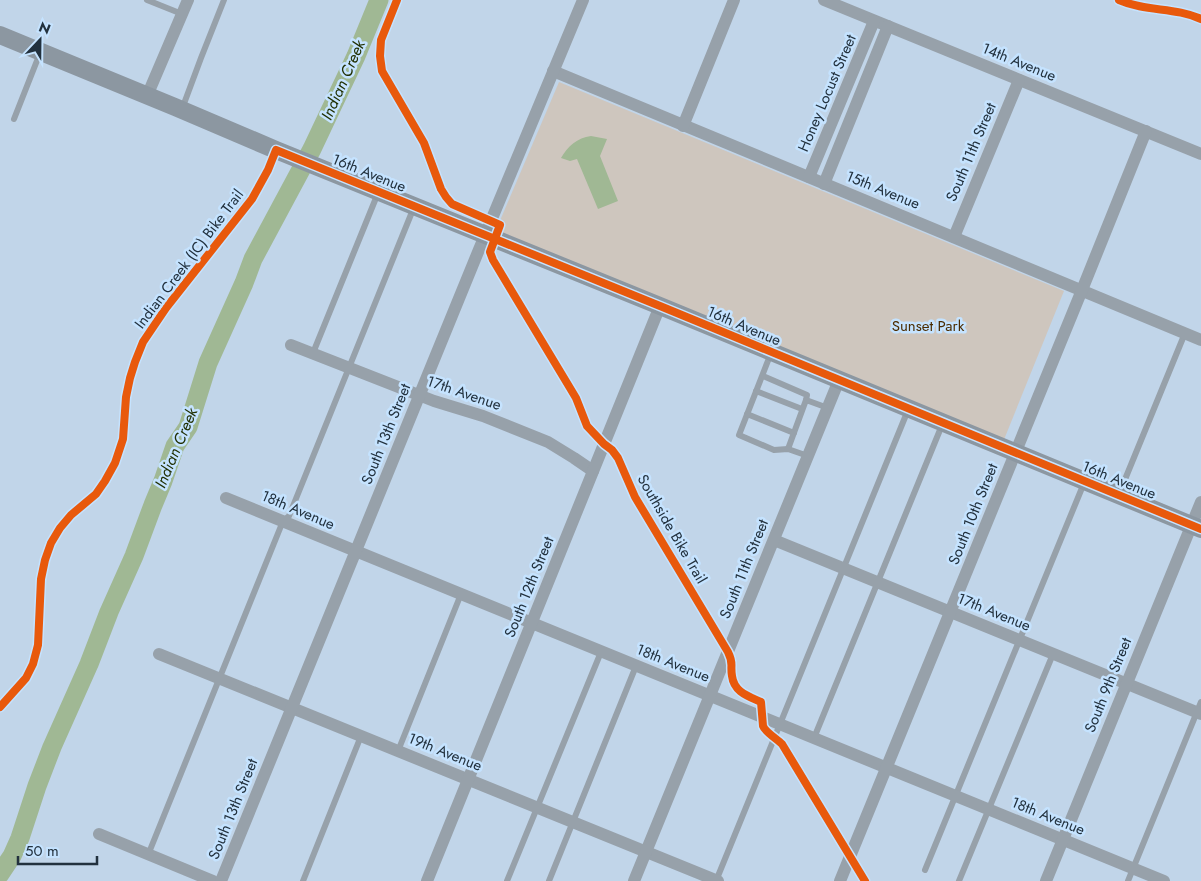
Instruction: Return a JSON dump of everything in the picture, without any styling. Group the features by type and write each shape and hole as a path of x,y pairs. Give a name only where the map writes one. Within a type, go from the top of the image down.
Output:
{"street":[{"path":"147,96 188,0"},
{"name":"South 13th Street","path":"221,881 583,0"},
{"path":"684,126 734,0"},
{"name":"14th Avenue","path":"824,0 1201,154"},
{"name":"Honey Locust Street","path":"809,177 874,21"},
{"name":"Honey Locust Street","path":"824,184 888,26"},
{"name":"16th Avenue","path":"0,35 326,171 660,306 1196,527"},
{"name":"15th Avenue","path":"553,71 1201,340"},
{"name":"South 11th Street","path":"954,237 1019,80"},
{"name":"South 10th Street","path":"840,881 1146,131"},
{"name":"South 12th Street","path":"427,881 660,306"},
{"name":"17th Avenue","path":"291,345 548,442 593,471"},
{"name":"South 11th Street","path":"634,881 839,380"},
{"name":"18th Avenue","path":"226,498 1164,881"},
{"name":"South 9th Street","path":"1046,881 1126,684 1196,527 1201,502"},
{"name":"17th Avenue","path":"774,540 1126,684 1200,710"},
{"name":"19th Avenue","path":"159,654 717,881"},
{"path":"99,834 213,881"}],"lane":[{"path":"147,0 182,14"},
{"path":"182,110 224,0"},
{"path":"14,119 41,52"},
{"path":"313,353 379,192"},
{"path":"148,855 283,522 289,516 414,206"},
{"path":"1118,495 1185,333"},
{"path":"772,352 739,435 774,450 788,449 808,456"},
{"path":"762,376 828,408"},
{"path":"756,391 802,409"},
{"path":"788,449 806,398"},
{"path":"717,881 842,568 908,409"},
{"path":"747,414 794,433"},
{"path":"814,738 942,423"},
{"path":"925,870 1085,481"},
{"path":"398,751 461,594"},
{"path":"507,881 601,652"},
{"path":"959,881 1053,654"},
{"path":"548,881 636,666"},
{"path":"1128,881 1200,710"},
{"path":"303,881 361,736"}],"green space":[{"name":"Sunset Park","path":"559,82 1064,291 1001,447 496,230"}],"shaded area":[{"path":"591,136 607,139 600,156 618,201 598,209 577,159 570,161 561,158 573,143"}],"waterway":[{"name":"Indian Creek","path":"0,874 12,856 20,838 52,747 134,556 175,446 188,427 208,363 253,259 312,149 356,56 379,0"}],"cycle path":[{"name":"Southside Bike Trail","path":"397,0 381,40 380,56 382,71 424,143 441,189 452,204 500,225 490,252 493,260 576,398 587,426 618,458 635,497 728,652 733,681 742,693 761,702 764,728 782,744 865,881"},
{"path":"1119,0 1129,4 1191,15 1201,19"},
{"name":"Indian Creek (IC) Bike Trail","path":"0,707 26,678 33,664 38,645 41,579 51,543 71,515 96,494 115,463 123,439 126,397 130,378 143,342 166,308 252,199 268,170 276,150 1201,529"}]}
